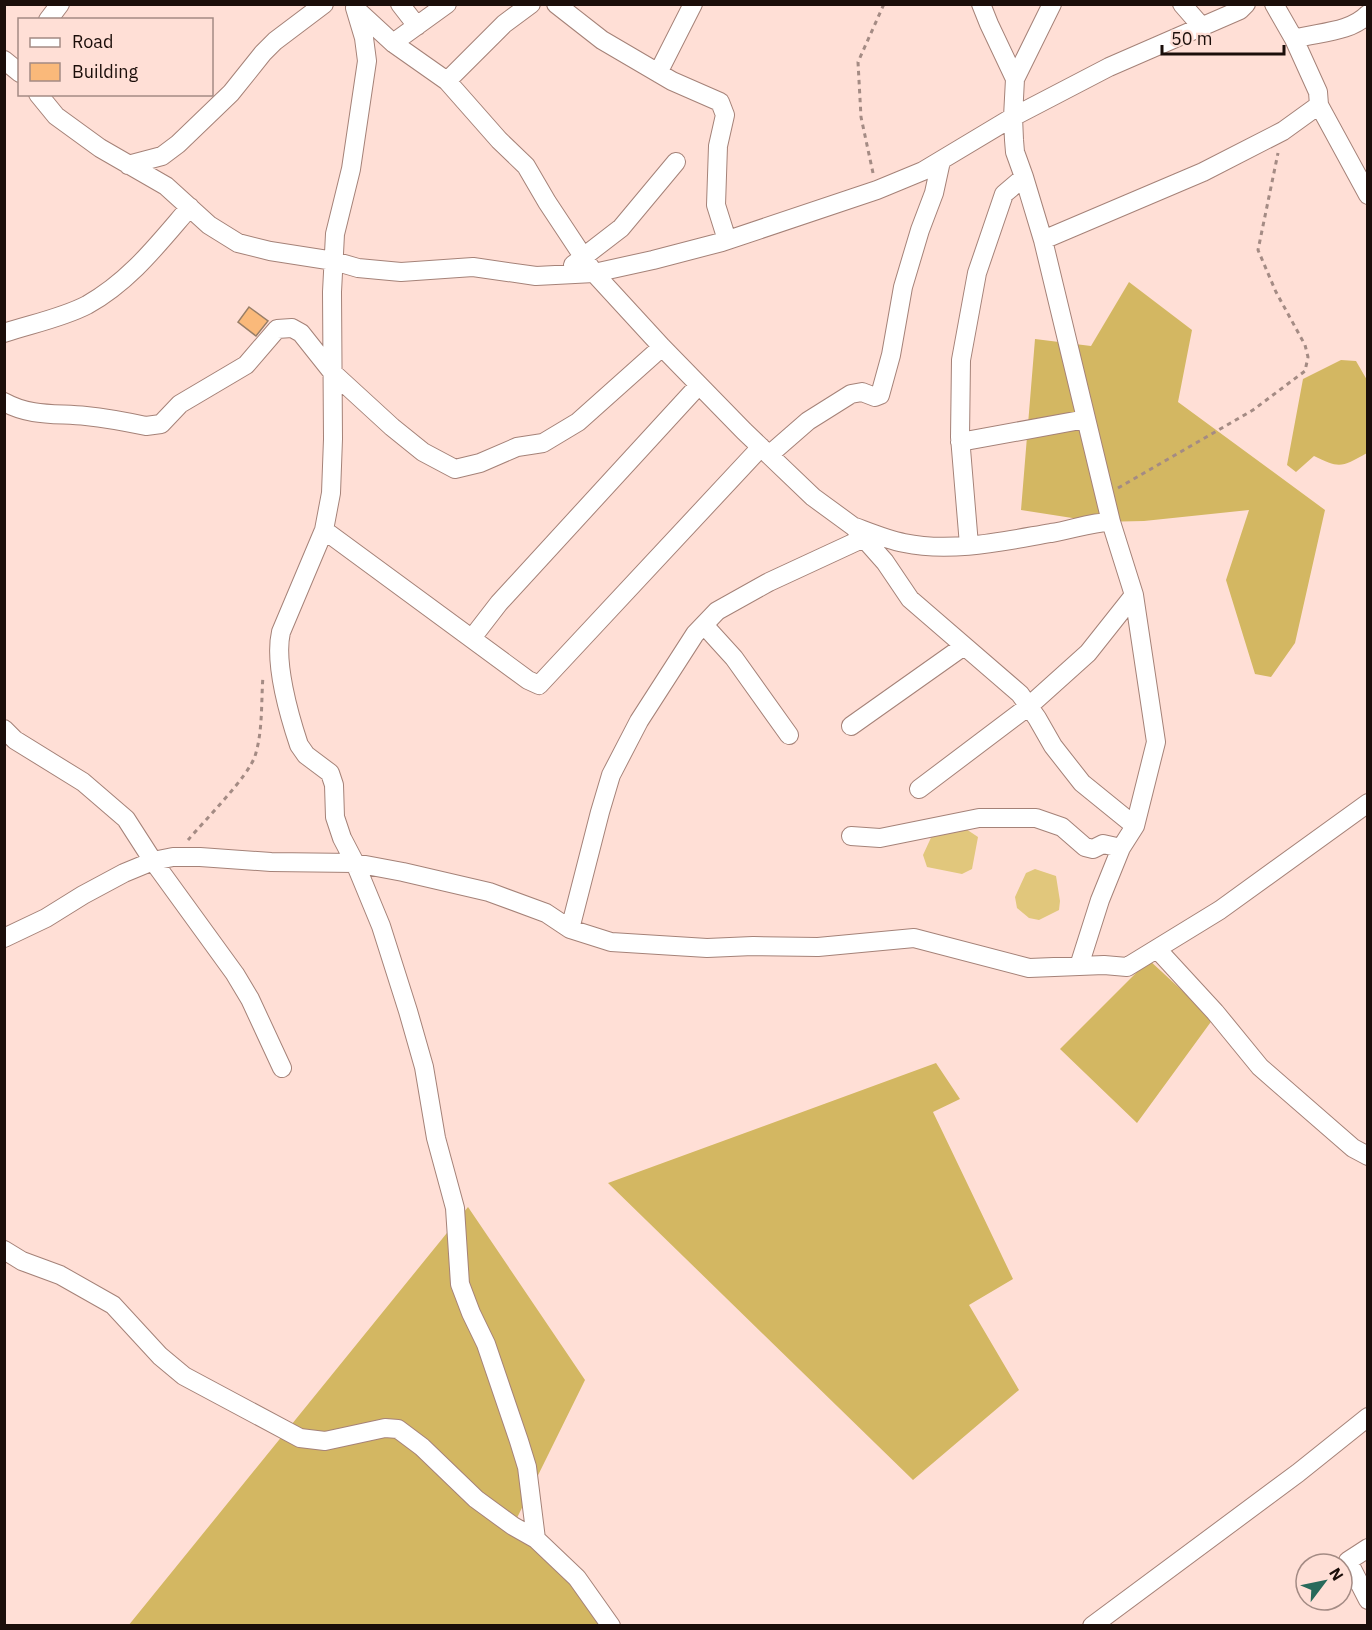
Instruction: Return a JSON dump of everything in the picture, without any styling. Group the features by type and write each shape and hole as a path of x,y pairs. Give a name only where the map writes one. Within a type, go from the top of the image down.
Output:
{"street":[{"path":"50,18 60,4"},
{"path":"128,165 162,156 178,144 231,93 275,41 324,4"},
{"path":"400,4 417,26"},
{"path":"393,43 447,4"},
{"path":"447,81 504,24 531,4"},
{"path":"556,4 602,40 658,73 720,102 724,115 718,146 716,205 727,240"},
{"path":"658,73 693,4"},
{"path":"981,4 1015,79"},
{"path":"1052,4 1015,79 1013,117 1015,152 1043,240 1104,495 1134,595 1156,742 1136,826 1121,848 1100,900 1079,966"},
{"path":"1182,4 1202,27"},
{"path":"40,96 56,116 100,148 166,186 209,225 237,243 270,251 334,261 357,268 401,272 473,267 536,276 594,273 727,240 877,190 923,171 1013,117 1109,67 1240,10 1246,4"},
{"path":"1274,4 1294,39 1318,92 1319,105 1368,195"},
{"path":"354,6 393,43 447,81 499,140 526,166 594,273 662,347 813,497 859,532 885,562 910,599 1020,694 1053,746 1082,783 1136,826"},
{"path":"354,6 364,38 367,61 351,169 335,234 331,482 324,530 281,632 278,646 281,671 299,745 306,755 330,773 334,785 335,817 384,935 424,1067 436,1138 455,1208 460,1284 486,1344 527,1467 536,1539"},
{"path":"1294,39 1340,29 1358,22 1368,14"},
{"path":"1043,240 1203,172 1283,131 1319,105"},
{"path":"324,530 528,680 539,685 765,451 851,394 862,393 875,397 880,395 891,355 903,287 934,193 941,161"},
{"path":"560,275 621,228 676,162"},
{"path":"969,546 960,442 961,360 977,273 1004,194 1024,177"},
{"path":"4,333 85,306 115,287 135,271 190,207"},
{"path":"4,402 20,410 34,413 86,416 156,426 168,418 180,404 246,365 277,329 292,328 301,333 332,372 392,427 423,452 455,469 480,463 517,447 543,443 578,422 662,347"},
{"path":"472,638 499,603 699,385"},
{"path":"960,442 1086,419"},
{"path":"570,929 611,775 639,721 695,633 717,611 859,532 903,543 937,548 969,546 1055,532 1098,522 1111,522"},
{"path":"919,789 1029,706 1088,653 1134,595"},
{"path":"704,625 734,658 789,735"},
{"path":"851,726 964,646"},
{"path":"4,729 15,740 100,794 126,819 153,861 235,974 254,1006 282,1068"},
{"path":"4,938 46,918 124,873 153,861 173,857 200,857 271,862 355,863 489,892 546,913 570,929 611,942 707,948 818,947 914,938 1029,968 1104,965 1126,967 1221,910 1368,803"},
{"path":"851,836 880,838 979,818 1036,818 1062,827 1085,847 1093,849 1103,844 1121,848"},
{"path":"1157,949 1215,1012 1260,1067 1353,1148 1368,1156"},
{"path":"4,1250 60,1275 113,1305 160,1356 184,1376 300,1438 325,1441 385,1428 398,1429 422,1447 477,1498 513,1526 536,1539 577,1578 611,1626"},
{"path":"1092,1626 1298,1473 1368,1417"},
{"path":"1368,1548 1348,1562 1368,1600"}],"path":[{"path":"877,190 861,117 858,62 884,4"},
{"path":"1104,495 1253,410 1305,371 1308,357 1305,345 1276,292 1258,250 1283,131"},
{"path":"173,857 246,772 255,757 264,669"}],"shaded area":[{"path":"1129,282 1192,330 1178,402 1325,510 1295,643 1271,677 1255,674 1226,580 1249,510 1144,521 1098,522 1021,510 1035,339 1091,346"},
{"path":"1341,360 1356,361 1367,380 1367,453 1341,465 1314,456 1296,472 1287,465 1303,379"},
{"path":"960,825 978,837 972,869 962,874 927,867 923,855 935,829"},
{"path":"1035,869 1056,876 1060,901 1059,910 1039,920 1029,918 1017,908 1015,897 1026,873"},
{"path":"1149,960 1213,1019 1137,1123 1060,1049"},
{"path":"936,1063 960,1099 933,1112 1013,1279 969,1305 1019,1390 913,1480 608,1183"},
{"path":"468,1207 585,1380 513,1526 536,1539 611,1625 128,1626"}],"building":[{"path":"249,307 268,321 256,336 238,322"}]}
